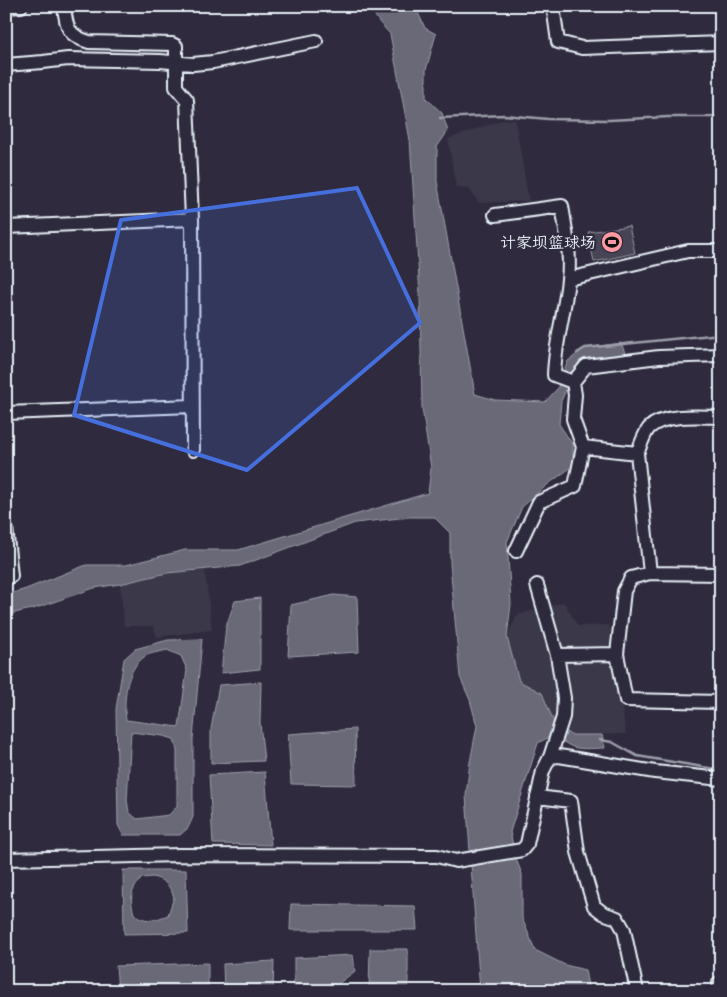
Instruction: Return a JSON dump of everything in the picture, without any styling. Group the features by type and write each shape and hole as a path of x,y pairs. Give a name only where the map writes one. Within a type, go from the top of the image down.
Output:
{"street":[{"path":"6,7 21,6"},
{"path":"64,6 66,22 70,31 78,39 90,42 172,44 176,46 176,87 187,100 192,219 193,450"},
{"path":"553,6 558,42 582,48 721,43"},
{"path":"6,65 68,59 160,61 193,64 213,62 316,41"},
{"path":"495,215 562,206 569,250 568,279 555,353 554,375 573,382"},
{"path":"6,227 192,219"},
{"path":"568,279 688,251 721,251"},
{"path":"516,551 539,502 575,486 584,447 574,419 575,395 573,382 586,366 659,357 721,355"},
{"path":"6,413 192,406"},
{"path":"650,573 637,453 648,429 659,421 683,417 721,417"},
{"path":"584,447 637,453"},
{"path":"6,527 11,576"},
{"path":"721,574 650,573 631,578 624,591 618,654 626,700 721,702"},
{"path":"6,859 180,855 437,856 456,861 522,850 527,844 543,771 550,757 563,717 564,698 556,655 537,585"},
{"path":"556,655 618,654"},
{"path":"550,757 559,756 655,772 721,779"},
{"path":"537,797 571,801 578,852 594,906 603,913 617,918 624,930 637,991"}],"highlighted area":[{"path":"357,188 420,323 247,470 74,415 121,220"}],"shaded area":[{"path":"515,119 529,201 479,203 469,189 456,188 448,139 502,120"},
{"name":"计家坝篮球场","path":"629,226 635,253 594,262 588,232"},
{"path":"205,570 212,630 157,637 153,626 124,626 120,584 167,573"},
{"path":"564,602 578,626 609,625 626,734 570,735 553,720 542,693 519,681 507,637 517,615"}],"water":[{"path":"369,6 415,6 425,28 436,34 426,70 426,98 442,113 448,131 437,147 437,181 475,394 495,400 545,402 557,389 568,361 585,348 621,343 626,355 579,361 561,401 559,424 573,445 573,466 522,507 507,542 511,604 507,637 519,681 542,693 553,720 570,735 602,735 605,748 577,748 553,737 538,743 510,832 516,859 522,874 522,918 535,950 565,965 585,970 589,991 480,991 466,795 477,726 470,700 460,677 450,563 450,533 434,517 409,517 355,523 240,566 167,573 94,588 36,608 6,615 6,595 86,565 126,565 185,550 238,550 428,493 431,468 422,408 420,295 410,140 390,34 379,22"},
{"path":"334,595 357,597 359,652 288,656 291,605"},
{"path":"260,598 260,669 221,673 226,626 235,601"},
{"path":"202,639 193,739 193,817 188,828 180,835 123,835 118,825 116,709 124,659 135,649 168,640","holes":["167,650 181,656 187,670 179,727 126,720 127,686 133,670 146,656","131,732 174,739 177,751 177,806 169,815 137,819 129,812 127,800"]},
{"path":"261,682 260,723 264,761 211,763 211,729 219,685"},
{"path":"355,729 356,785 291,784 288,734"},
{"path":"265,772 271,845 213,844 209,775"},
{"path":"123,870 186,870 188,933 124,934","holes":["153,877 167,884 174,897 168,915 151,920 143,919 134,914 133,891 142,878"]},
{"path":"291,904 415,906 417,930 290,930"},
{"path":"370,949 408,949 408,991 369,991"},
{"path":"353,955 355,971 338,984 339,991 294,991 294,958"},
{"path":"274,961 273,991 224,991 223,964"},
{"path":"208,963 208,991 118,991 116,966"}],"waterway":[{"path":"440,118 504,115 548,119 609,120 721,117"},
{"path":"577,353 585,348 721,334"},
{"path":"600,740 612,742 637,756 721,770"}],"place":[{"name":"计家坝篮球场","path":"612,242"}]}
